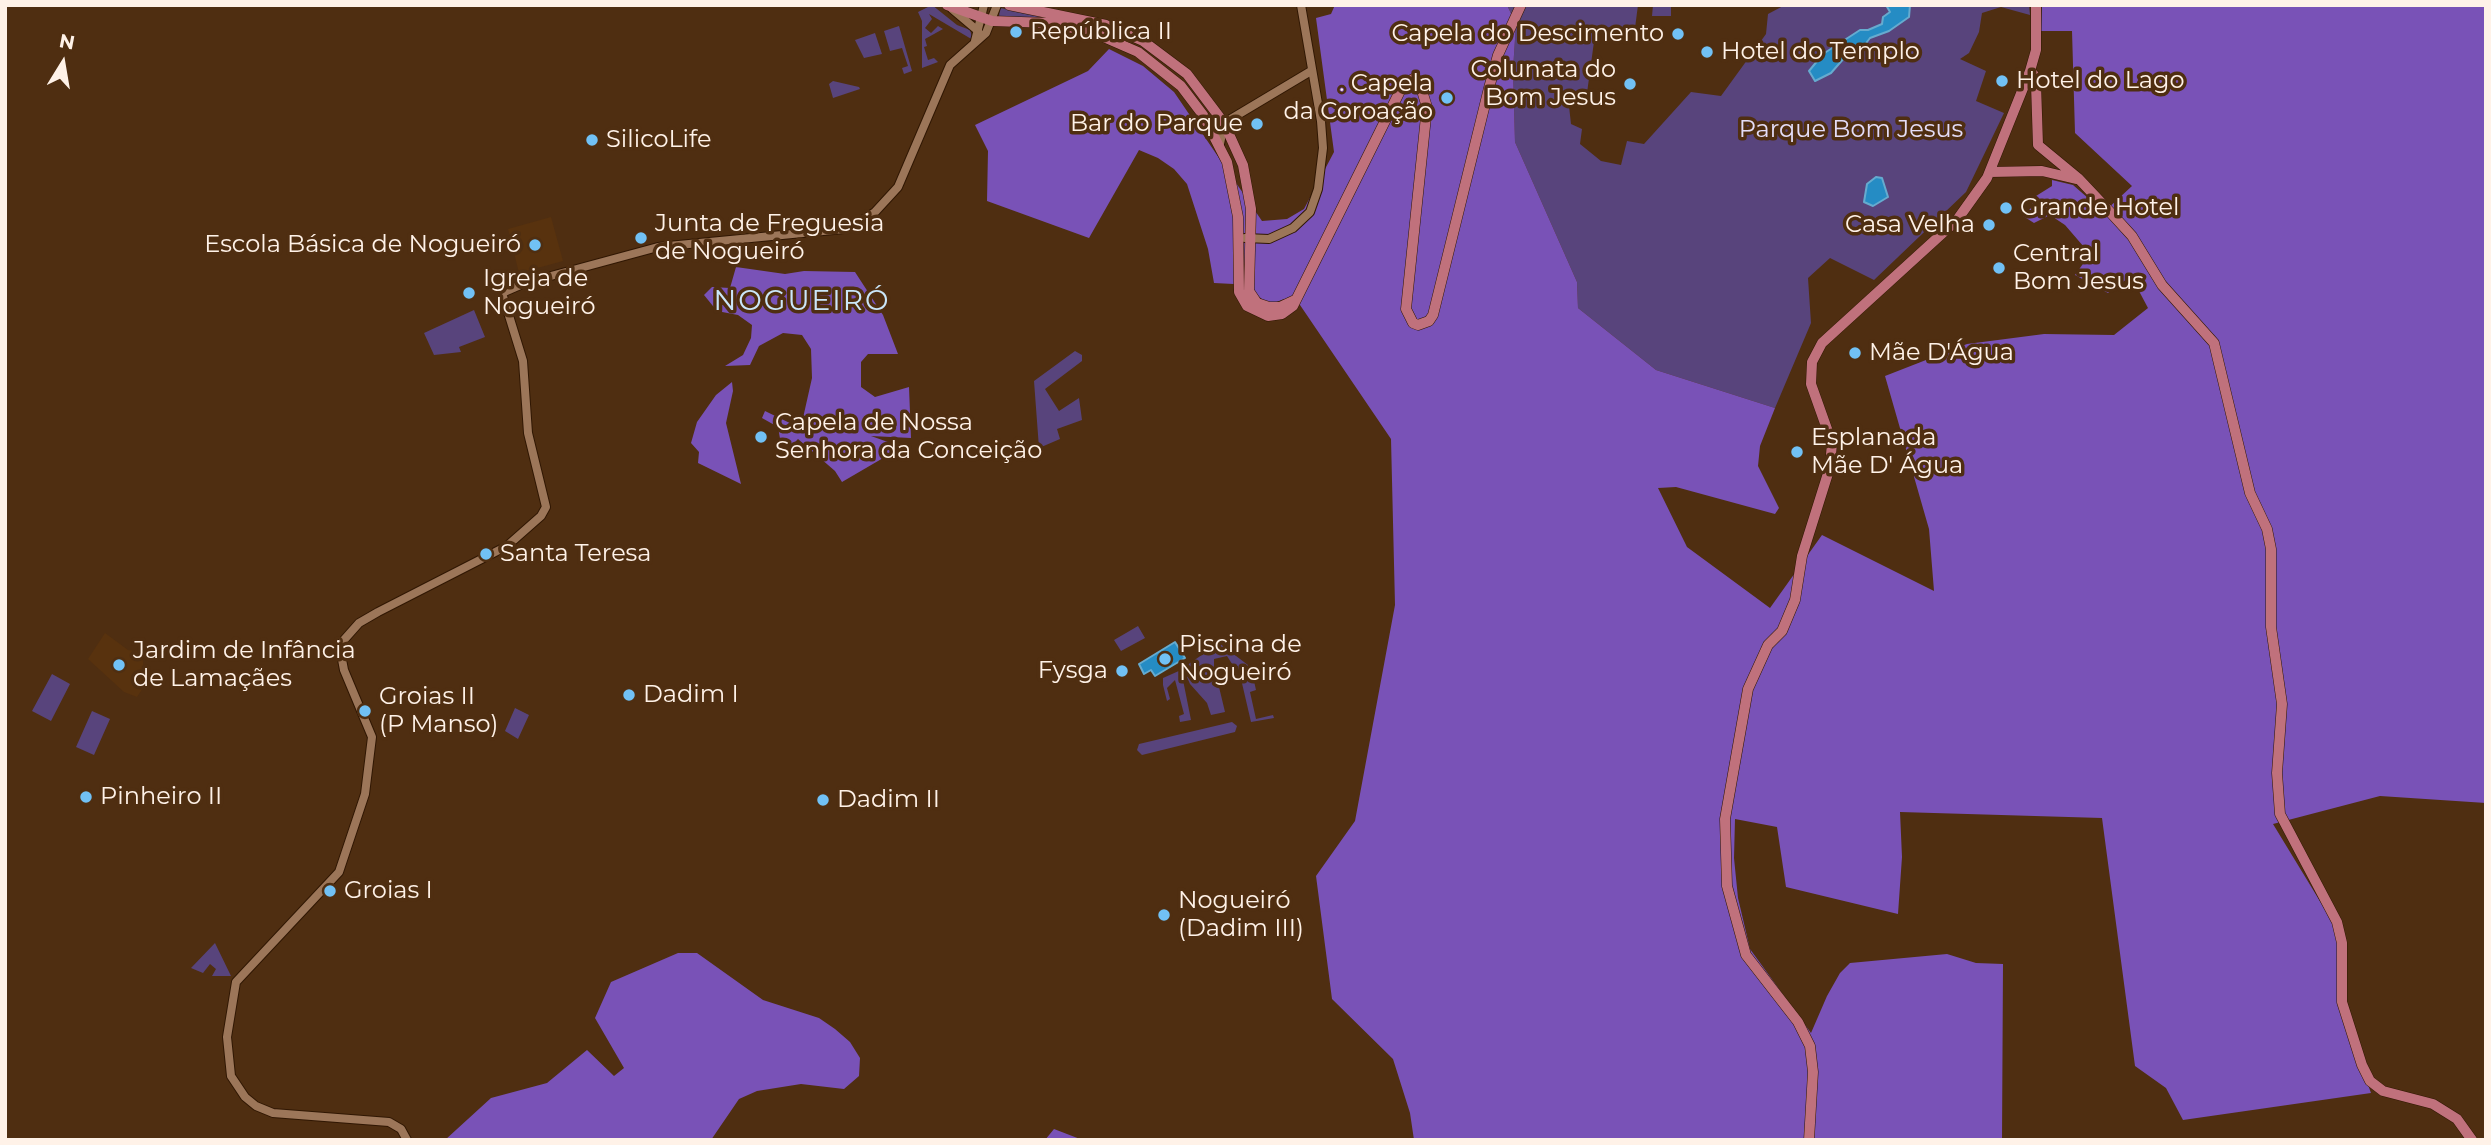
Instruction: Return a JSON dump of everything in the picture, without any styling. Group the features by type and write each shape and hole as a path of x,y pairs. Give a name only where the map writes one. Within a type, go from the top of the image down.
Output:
{"main road":[{"path":"1009,5 1106,25 1143,41 1187,74 1224,123 1245,174 1251,209 1252,239 1248,286 1253,299 1274,307 1296,299"},
{"path":"950,7 987,20 1072,27 1116,41 1161,68 1188,93 1220,144 1236,201 1238,284 1247,306 1261,314 1276,316 1289,310 1402,87 1413,79 1423,89 1427,107 1406,309 1413,323 1423,324 1429,321 1495,66 1521,5"},
{"path":"1809,1140 1813,1072 1810,1046 1798,1022 1746,955 1727,886 1725,819 1748,689 1768,645 1782,631 1795,600 1802,556 1830,467 1832,443 1811,384 1813,357 1822,343 1957,220 1990,172 2030,72 2036,50 2036,5"},
{"path":"2030,72 2034,75 2036,84 2038,145 2078,178 2132,236 2162,285 2214,343 2250,493 2267,529 2274,569 2271,627 2281,704 2277,773 2280,814 2337,922 2342,943 2342,1002 2362,1065 2370,1080 2383,1091 2432,1104 2457,1119 2472,1140"},
{"path":"1990,172 2042,171 2078,178"}],"street":[{"path":"407,1140 401,1129 389,1122 273,1113 245,1097 231,1076 227,1057 231,1000 236,982 339,872 365,794 372,737 344,670 341,654 343,641 359,623 388,606 507,546 537,521 546,507 528,433 523,360 502,293 525,283 659,247 844,229 858,223 875,212 898,187 950,65 986,33 984,5"},
{"path":"975,41 978,31 997,5"},
{"path":"1238,236 1269,239 1283,234 1310,212 1318,189 1323,148 1301,5"},
{"path":"950,7 978,31"},
{"path":"1220,144 1224,123 1311,71"}],"shaded area":[{"path":"1335,5 1507,5 1516,24 1513,70 1515,142 1577,282 1578,308 1656,370 1775,408 1760,446 1758,466 1779,508 1775,514 1676,487 1658,488 1687,547 1770,608 1822,535 1934,591 1929,529 1885,376 1967,344 2044,334 2114,335 2148,308 2131,276 2108,293 2075,275 2090,254 2065,225 2050,215 2034,223 2023,216 2032,207 2032,202 2036,201 2036,196 2052,186 2052,180 2073,185 2104,212 2132,186 2075,133 2072,31 2041,31 2042,5 2486,5 2486,803 2380,796 2273,824 2332,921 2338,946 2337,999 2371,1093 2183,1120 2166,1088 2135,1066 2102,818 1900,812 1902,857 1898,914 1786,887 1777,827 1735,819 1734,858 1738,898 1750,949 1811,1033 1827,996 1840,973 1850,963 1947,954 1976,963 2003,964 2002,1140 1414,1140 1410,1113 1393,1059 1332,999 1316,876 1355,821 1395,605 1391,439 1300,305 1284,299 1274,303 1264,301 1255,293 1253,285 1214,283 1208,249 1187,184 1174,169 1139,150 1089,238 987,201 988,151 975,125 1088,71 1109,49 1143,66 1174,92 1262,221 1287,219 1304,209 1334,152 1316,18 1331,14"},
{"name":"Escola Básica de Nogueiró","path":"551,217 563,261 519,273 508,229"},
{"path":"736,267 785,274 804,271 855,272 883,315 898,354 868,354 861,362 861,387 875,397 909,387 911,438 871,436 902,447 842,482 835,471 798,439 795,442 796,455 783,456 778,427 762,418 765,411 798,427 803,418 812,378 811,349 802,335 783,333 759,346 750,365 725,366 743,355 751,338 752,325 738,315 717,311 704,295 712,287 730,288"},
{"path":"732,382 733,391 726,423 741,484 698,463 699,452 691,443 697,422 716,395"},
{"name":"Jardim de Infância de Lamaçães","path":"105,633 128,650 142,652 144,671 151,676 137,697 124,692 88,659"},
{"path":"678,953 697,953 763,1000 819,1018 850,1042 860,1058 859,1076 844,1089 801,1084 757,1091 739,1099 711,1140 445,1140 491,1098 547,1083 587,1050 614,1076 624,1068 595,1018 611,982"},
{"path":"1054,1129 1080,1139 1083,1140 1045,1140"}],"green space":[{"path":"932,5 957,25 970,30 973,40 929,14 932,19 925,28 931,33 938,26 943,29 925,39 927,46 924,47 928,60 934,58 938,62 922,68 922,21 918,12"},
{"name":"Parque Bom Jesus","path":"1507,5 1638,5 1635,28 1596,27 1587,93 1568,97 1571,124 1582,129 1580,144 1601,161 1621,165 1627,141 1644,144 1691,92 1721,96 1766,34 1768,14 1785,5 2029,5 2030,15 2001,7 1982,13 1979,32 1969,53 1960,59 1986,71 1976,101 2004,113 1966,192 1874,280 1830,258 1808,278 1811,323 1775,408 1656,370 1578,308 1577,282 1515,142 1513,70 1516,24"},
{"path":"1653,5 1671,5 1671,16 1652,16"},
{"path":"1000,8 1046,16 1046,19 999,17"},
{"path":"899,26 912,71 904,74 902,68 908,66 902,48 890,51 884,31"},
{"path":"875,33 882,54 864,58 855,40"},
{"path":"833,81 860,89 833,98 829,84"},
{"path":"474,310 485,337 459,347 461,352 434,355 424,333"},
{"path":"1075,351 1082,355 1082,361 1045,389 1059,411 1079,398 1082,420 1057,429 1060,439 1039,448 1034,381"},
{"path":"1138,626 1145,638 1121,651 1114,640"},
{"path":"1219,643 1265,678 1254,681 1256,690 1250,692 1256,719 1273,715 1274,718 1251,722 1238,666 1234,667 1227,656 1214,659 1225,712 1211,715 1207,703 1190,684 1183,668"},
{"path":"1181,670 1191,720 1180,722 1179,716 1184,714 1175,680 1167,688 1170,699 1167,701 1163,678"},
{"path":"52,674 70,684 51,721 32,711"},
{"path":"515,708 529,715 518,739 505,731"},
{"path":"92,711 110,719 94,755 76,747"},
{"path":"1232,722 1237,726 1235,732 1142,755 1137,750 1139,744"},
{"path":"215,943 231,976 212,976 216,969 210,964 203,973 191,968"}],"water":[{"path":"1886,5 1910,5 1909,17 1889,31 1870,38 1860,51 1852,49 1831,73 1815,81 1809,71 1823,54 1860,30 1868,30 1882,24 1883,17 1890,12"},
{"path":"1876,177 1882,178 1888,197 1873,206 1864,202 1867,184"},
{"name":"Piscina de Nogueiró","path":"1175,642 1185,658 1155,676 1151,670 1144,674 1139,664"}],"place":[{"name":"República II","path":"1016,32"},
{"name":"Capela do Descimento","path":"1678,34"},
{"name":"Hotel do Templo","path":"1707,52"},
{"name":"Hotel do Lago","path":"2002,81"},
{"name":"Colunata do Bom Jesus","path":"1630,84"},
{"name":". Capela da Coroação","path":"1447,98"},
{"name":"Bar do Parque","path":"1257,124"},
{"name":"SilicoLife","path":"592,140"},
{"name":"Grande Hotel","path":"2006,208"},
{"name":"Casa Velha","path":"1989,225"},
{"name":"Junta de Freguesia de Nogueiró","path":"641,238"},
{"name":"Escola Básica de Nogueiró","path":"535,245"},
{"name":"Central Bom Jesus","path":"1999,268"},
{"name":"Igreja de Nogueiró","path":"469,293"},
{"name":"Mãe D'Água","path":"1855,353"},
{"name":"Capela de Nossa Senhora da Conceição","path":"761,437"},
{"name":"Esplanada Mãe D' Água","path":"1797,452"},
{"name":"Santa Teresa","path":"486,554"},
{"name":"Piscina de Nogueiró","path":"1165,659"},
{"name":"Jardim de Infância de Lamaçães","path":"119,665"},
{"name":"Fysga","path":"1122,671"},
{"name":"Dadim I","path":"629,695"},
{"name":"Groias II (P Manso)","path":"365,711"},
{"name":"Pinheiro II","path":"86,797"},
{"name":"Dadim II","path":"823,800"},
{"name":"Groias I","path":"330,891"},
{"name":"Nogueiró (Dadim III)","path":"1164,915"}],"district":[{"name":"NOGUEIRÓ","path":"802,302"}]}
